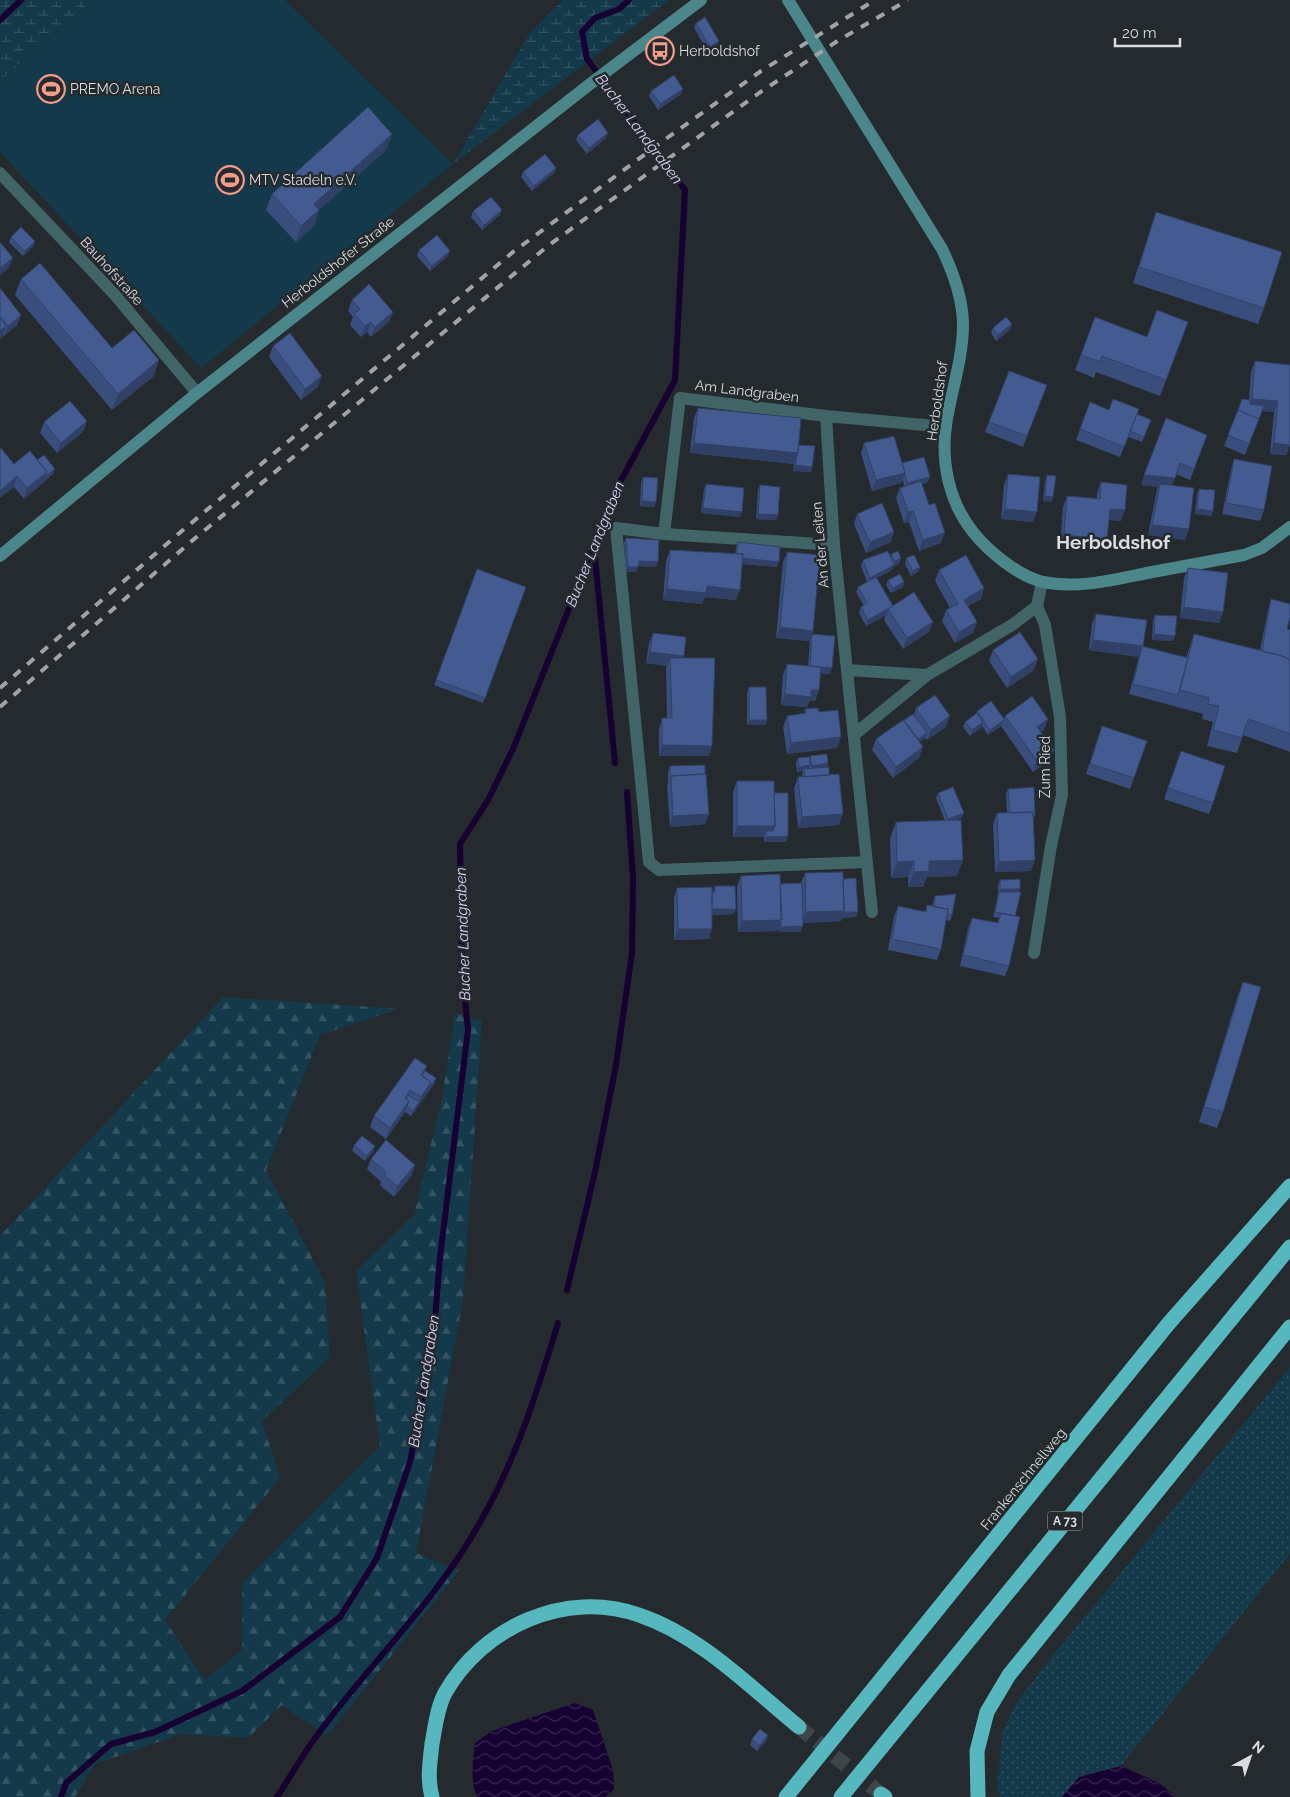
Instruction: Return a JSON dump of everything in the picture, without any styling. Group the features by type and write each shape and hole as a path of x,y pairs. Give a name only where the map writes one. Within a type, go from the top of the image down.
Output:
{"highway":[{"name":"Frankenschnellweg","path":"786,1797 1170,1322 1290,1186"},
{"name":"A 73","path":"841,1797 1290,1247"},
{"path":"978,1797 977,1751 987,1712 1009,1674 1290,1327"},
{"path":"432,1797 429,1768 435,1724 444,1695 463,1666 487,1643 520,1622 550,1611 597,1605 638,1614 680,1632 800,1728"}],"street":[{"name":"Herboldshofer Straße","path":"0,556 197,393 590,84 701,0"},
{"name":"Herboldshof","path":"788,0 948,263 955,282 963,322 962,338 946,427 946,464 950,490 962,517 980,541 1016,570 1042,582 1085,585 1244,555 1262,548 1290,527"},
{"name":"Bauhofstraße","path":"0,173 115,295 197,393"},
{"name":"Am Landgraben","path":"664,534 680,398 826,416 946,427"},
{"name":"An der Leiten","path":"826,416 834,545 872,912"},
{"path":"834,545 664,534 616,528 649,862 658,870 867,862"},
{"path":"855,734 927,675 1012,625 1037,606 1042,582"},
{"name":"Zum Ried","path":"1034,953 1051,846 1062,795 1060,717 1045,625 1037,606"},
{"path":"847,670 927,675"}],"green space":[{"path":"0,0 93,0 0,81"},
{"name":"MTV Stadeln e.V.","path":"93,0 285,0 453,164 201,368 0,152 0,81"},
{"path":"563,0 669,0 453,164 529,34"},
{"path":"223,997 399,1009 320,1035 266,1170 325,1282 330,1357 262,1421 280,1478 165,1620 205,1680 242,1650 242,1583 380,1446 356,1271 414,1215 442,1098 455,1013 482,1021 463,1300 416,1553 459,1571 327,1736 282,1705 248,1738 182,1734 95,1764 75,1797 0,1797 0,1236"},
{"path":"1290,1367 1290,1554 1121,1766 1079,1777 1062,1797 1000,1797 997,1783 1003,1730 1016,1703 1054,1654"}],"water":[{"path":"575,1703 593,1710 613,1770 614,1789 606,1797 477,1797 473,1777 475,1743 492,1731"},
{"path":"1121,1766 1159,1783 1176,1797 1062,1797 1079,1777"}],"building":[{"path":"705,17 719,41 710,47 696,23"},
{"path":"674,75 683,89 660,104 651,91"},
{"name":"MTV Stadeln e.V.","path":"368,107 392,134 314,204 319,210 301,226 272,194"},
{"path":"598,119 608,133 589,148 578,135"},
{"path":"545,154 556,168 534,186 523,172"},
{"path":"491,197 502,210 484,225 473,211"},
{"path":"1156,212 1282,252 1264,308 1139,267"},
{"path":"21,227 35,241 25,251 11,237"},
{"path":"437,235 450,251 432,266 419,250"},
{"path":"0,242 13,258 0,268"},
{"path":"40,263 112,348 134,330 159,360 118,394 21,279"},
{"path":"369,284 393,312 375,327 371,322 365,326 354,314 360,309 352,300"},
{"path":"0,288 21,315 8,326 0,316"},
{"path":"1157,310 1188,322 1166,380 1102,356 1100,362 1081,355 1095,317 1147,337"},
{"path":"1006,317 1012,324 998,335 993,328"},
{"path":"0,318 6,326 0,331"},
{"path":"290,333 322,376 305,389 273,346"},
{"path":"1255,361 1290,365 1290,445 1274,443 1278,401 1252,399"},
{"path":"1009,371 1047,385 1027,436 989,422"},
{"path":"1113,399 1139,409 1124,447 1080,429 1090,402 1109,410"},
{"path":"1242,399 1250,400 1250,404 1264,406 1259,419 1238,410"},
{"path":"70,401 87,421 61,443 44,422"},
{"path":"698,408 801,418 798,453 694,443"},
{"path":"1238,410 1259,419 1249,444 1228,435"},
{"path":"1137,414 1151,420 1144,437 1130,431"},
{"path":"1166,418 1207,435 1194,469 1180,463 1175,478 1144,475"},
{"path":"894,436 905,473 876,480 864,443"},
{"path":"799,445 815,446 812,467 795,465"},
{"path":"0,447 14,464 30,451 47,472 27,488 17,476 0,491"},
{"path":"44,455 55,469 45,477 47,472 37,460"},
{"path":"924,457 930,477 907,483 902,463"},
{"path":"1234,459 1272,466 1264,510 1226,503"},
{"path":"1008,474 1040,477 1037,512 1005,509"},
{"path":"1047,475 1056,476 1053,497 1045,496"},
{"path":"643,477 658,478 656,502 642,501"},
{"path":"921,481 929,505 935,503 945,533 923,540 913,511 908,512 900,488"},
{"path":"1101,482 1127,485 1125,510 1110,509 1107,539 1064,535 1067,496 1100,499"},
{"path":"706,484 744,488 742,512 703,508"},
{"path":"1160,484 1194,488 1189,529 1152,525"},
{"path":"760,485 780,487 778,515 758,514"},
{"path":"1199,489 1215,490 1213,511 1197,509"},
{"path":"882,503 894,532 870,542 857,514"},
{"path":"626,538 659,540 658,562 639,561 638,567 628,567"},
{"path":"738,542 780,547 779,562 742,558 743,554 737,554"},
{"path":"670,550 743,554 740,590 707,586 706,593 667,589"},
{"path":"888,551 894,565 870,578 863,560"},
{"path":"898,551 901,558 895,561 891,554"},
{"path":"787,552 820,555 813,631 780,627"},
{"path":"914,555 920,567 913,571 906,558"},
{"path":"966,555 984,588 964,600 977,622 959,632 946,610 958,604 939,570"},
{"path":"1188,568 1228,573 1223,612 1184,607"},
{"path":"477,569 526,587 485,698 436,680"},
{"path":"900,574 904,582 893,588 888,580"},
{"path":"876,577 893,606 868,620 861,607 867,603 858,587"},
{"path":"914,592 933,622 907,638 888,609"},
{"path":"1271,599 1290,604 1290,617 1287,629 1290,630 1290,660 1262,651"},
{"path":"1096,614 1147,620 1143,646 1093,640"},
{"path":"1155,615 1177,616 1175,636 1154,634"},
{"path":"1020,632 1038,659 1011,677 993,650"},
{"path":"653,633 686,637 684,656 650,652"},
{"path":"812,634 835,636 832,668 810,666"},
{"path":"1194,634 1282,656 1290,660 1290,734 1248,719 1242,738 1213,730 1219,706 1208,704 1209,698 1180,690"},
{"path":"1142,646 1188,658 1178,695 1133,684"},
{"path":"670,658 715,658 712,746 662,745 662,718 672,718"},
{"path":"787,664 821,667 819,690 811,690 811,697 785,694"},
{"path":"749,687 766,687 767,720 749,720"},
{"path":"935,695 950,716 931,730 916,708"},
{"path":"1032,696 1048,719 1037,727 1054,750 1037,761 1005,716"},
{"path":"991,701 1004,719 990,730 977,711"},
{"path":"818,708 819,712 838,710 841,737 791,743 787,716 806,713 805,709"},
{"path":"977,713 983,722 972,730 965,722"},
{"path":"913,714 927,733 918,739 904,720"},
{"path":"903,720 923,747 896,767 876,739"},
{"path":"1102,726 1147,741 1134,778 1090,764"},
{"path":"1181,751 1225,766 1213,803 1168,788"},
{"path":"827,754 828,763 812,766 810,756"},
{"path":"809,757 810,765 799,767 798,758"},
{"path":"705,765 705,774 671,776 670,778 670,766"},
{"path":"829,767 829,775 805,777 804,769"},
{"path":"706,774 709,814 673,816 671,776"},
{"path":"839,774 843,814 802,817 798,777"},
{"path":"737,781 774,781 775,826 737,826"},
{"path":"953,787 964,813 948,819 938,793"},
{"path":"1034,787 1035,816 1033,816 1033,812 1010,813 1008,789"},
{"path":"774,793 788,793 788,836 766,837 766,831 773,831 775,826"},
{"path":"1033,812 1035,860 999,862 997,813"},
{"path":"961,820 963,860 929,861 929,871 914,872 914,861 897,862 896,822"},
{"path":"843,872 844,911 806,912 805,873"},
{"path":"780,874 782,920 742,921 741,876"},
{"path":"856,878 858,912 844,912 843,879"},
{"path":"1020,879 1020,889 1000,889 1000,880"},
{"path":"802,883 803,926 781,927 780,884"},
{"path":"715,886 735,886 736,909 712,909 712,892 715,892"},
{"path":"712,887 712,929 678,929 677,888"},
{"path":"999,892 1021,892 1015,916 995,912"},
{"path":"956,894 952,915 947,914 948,909 934,907 935,896"},
{"path":"927,905 948,909 941,949 892,939 898,906 926,912"},
{"path":"1001,913 1020,917 1009,966 963,955 972,918 998,923"},
{"path":"1243,982 1261,987 1223,1112 1204,1107"},
{"path":"415,1058 427,1066 421,1075 431,1082 421,1097 410,1090 405,1098 409,1101 390,1128 374,1116"},
{"path":"425,1071 436,1078 429,1088 431,1082 422,1076"},
{"path":"408,1095 419,1102 413,1111 407,1106 409,1101 406,1099"},
{"path":"362,1136 375,1146 367,1156 354,1145"},
{"path":"386,1140 415,1165 397,1186 384,1175 386,1172 371,1159"},
{"path":"760,1729 768,1735 759,1746 752,1739"}],"waterway":[{"path":"0,20 21,0"},
{"name":"Bucher Landgraben","path":"61,1797 66,1783 111,1744 155,1732 242,1691 340,1617 377,1558 410,1462 433,1344 440,1257 468,1030 462,969 460,844 488,800 513,749 617,488 675,380 685,190 587,59 582,32 595,18 619,9 629,0"},
{"path":"594,548 615,763"},
{"path":"567,1290 595,1172 616,1065 632,953 633,878 627,792"},
{"path":"277,1797 318,1734 426,1602 466,1546 495,1494 516,1447 558,1323"}],"tunnel":[{"path":"799,1727 881,1794"}],"railway":[{"path":"0,688 183,530 513,252 761,71 875,0"},
{"path":"0,707 193,540 549,245 759,93 839,40 908,0"}],"place":[{"name":"Herboldshof","path":"660,51"},
{"name":"PREMO Arena","path":"51,89"},
{"name":"MTV Stadeln e.V.","path":"230,180"}],"district":[{"name":"Herboldshof","path":"1113,542"}]}
